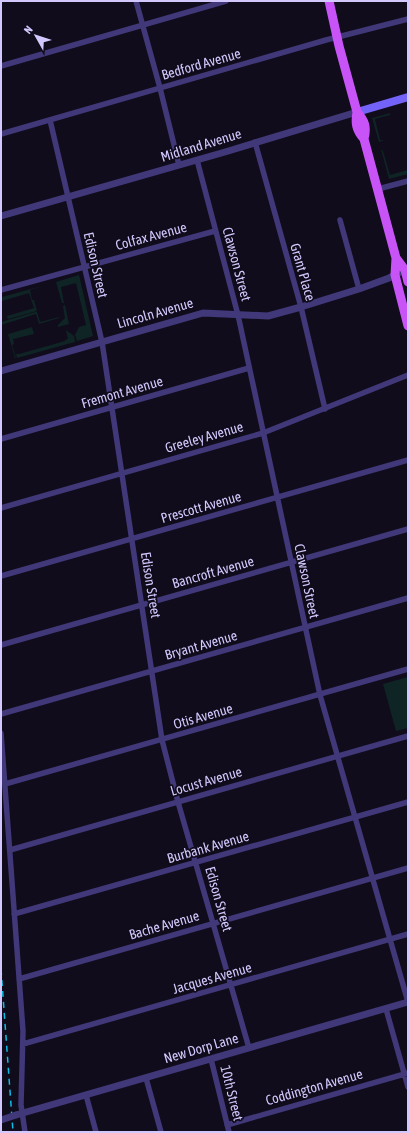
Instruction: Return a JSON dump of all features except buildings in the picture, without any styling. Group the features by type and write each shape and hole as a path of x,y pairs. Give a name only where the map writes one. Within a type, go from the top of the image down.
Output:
{"main road":[{"path":"329,1 357,112 363,119 366,129 364,139 396,258 395,275 408,326"},
{"name":"Midland Avenue","path":"357,112 408,97"},
{"path":"396,258 406,269 408,282"}],"street":[{"path":"136,1 179,165"},
{"path":"1,66 226,1"},
{"name":"Bedford Avenue","path":"1,134 337,37 408,19"},
{"name":"Midland Avenue","path":"1,216 197,160 357,112"},
{"name":"Edison Street","path":"50,120 102,342 162,740 178,802 249,1048"},
{"name":"Grant Place","path":"255,142 301,308 325,409"},
{"name":"Clawson Street","path":"197,160 238,315 320,695 408,1002"},
{"path":"378,189 408,181"},
{"path":"340,220 359,289"},
{"name":"Colfax Avenue","path":"1,290 215,231"},
{"name":"Lincoln Avenue","path":"1,370 203,313 268,316 301,308 359,289 395,275 406,269"},
{"name":"Fremont Avenue","path":"1,439 249,368"},
{"name":"Greeley Avenue","path":"1,508 263,433 408,375"},
{"name":"Prescott Avenue","path":"1,576 408,460"},
{"name":"Bancroft Avenue","path":"1,645 408,529"},
{"name":"Bryant Avenue","path":"1,714 408,598"},
{"name":"Otis Avenue","path":"5,784 408,669"},
{"path":"1,733 23,1044 22,1106 19,1114 25,1132"},
{"name":"Locust Avenue","path":"10,850 408,736"},
{"name":"Burbank Avenue","path":"14,914 408,802"},
{"name":"Bache Avenue","path":"19,979 408,868"},
{"name":"Jacques Avenue","path":"23,1044 408,934"},
{"name":"New Dorp Lane","path":"1,1120 408,1002"},
{"path":"386,1009 406,1074 408,1087"},
{"name":"10th Street","path":"210,1059 229,1132"},
{"name":"Coddington Avenue","path":"228,1125 406,1074"},
{"path":"146,1078 161,1132"},
{"path":"86,1095 96,1132"}],"green space":[{"path":"390,113 390,115 375,119 380,140 384,140 379,142 372,118"},
{"path":"381,149 383,151 390,175 408,170 408,174 389,179"},
{"path":"79,275 93,336 77,341 75,335 79,327 86,325 76,283 61,287 64,303 62,303 56,282"},
{"path":"46,285 30,290 32,300 34,300 37,311 8,319 7,316 34,308 29,293 2,301 2,297"},
{"path":"65,305 69,324 58,327 58,325 65,318 63,306"},
{"path":"37,312 40,322 59,318 39,324 36,314 1,325 1,322"},
{"path":"32,327 34,334 13,339 14,344 12,345 16,358 10,360 15,358 8,334"},
{"path":"66,330 74,336 75,342 17,358 16,354 65,341 68,339"},
{"path":"408,677 408,728 396,731 383,684"}],"railway":[{"path":"1,969 13,1132"}]}
